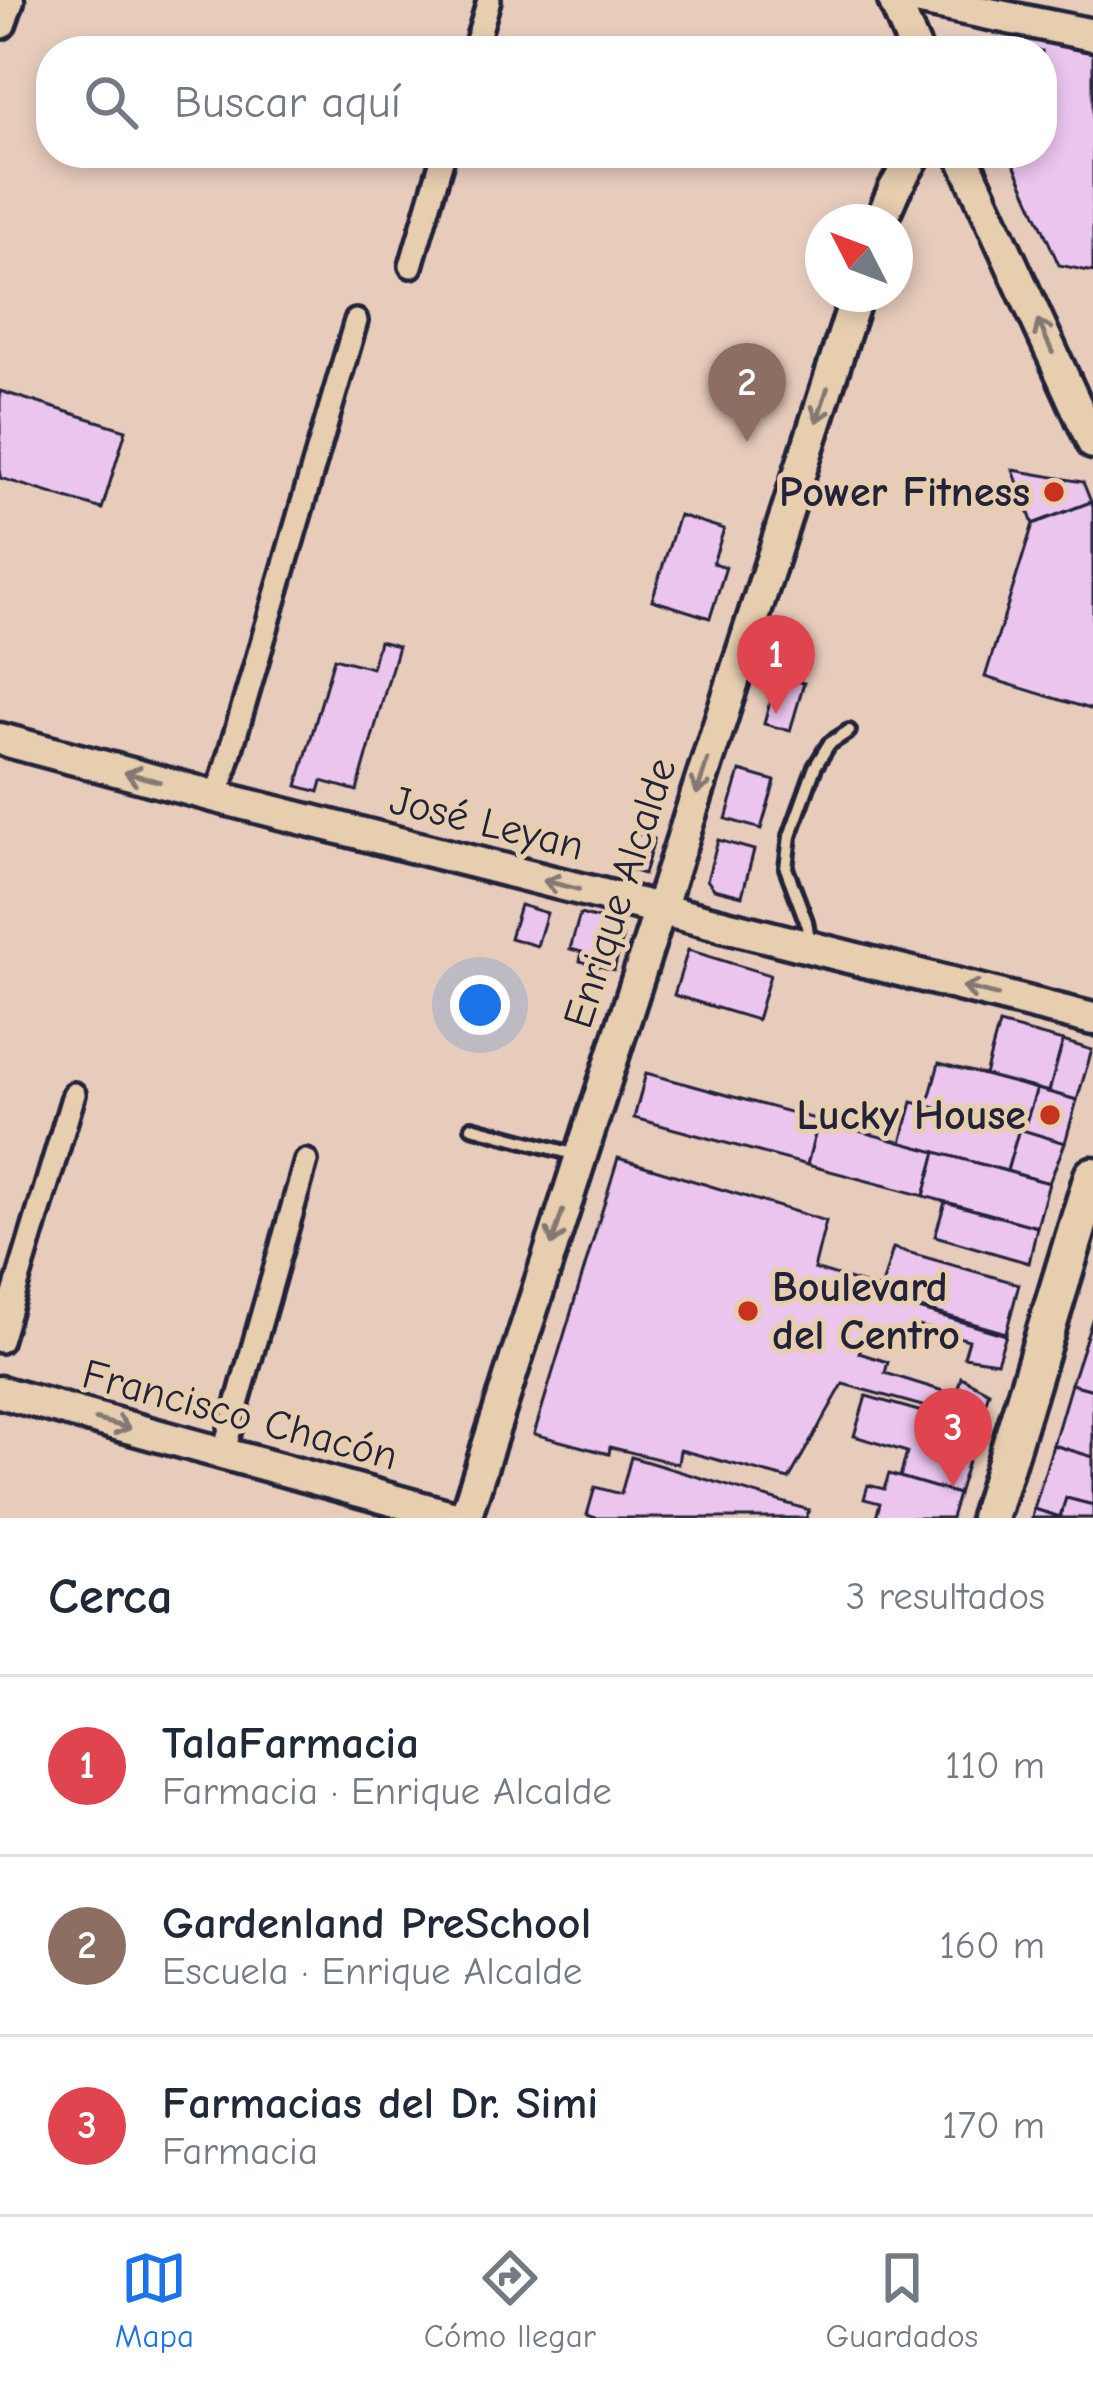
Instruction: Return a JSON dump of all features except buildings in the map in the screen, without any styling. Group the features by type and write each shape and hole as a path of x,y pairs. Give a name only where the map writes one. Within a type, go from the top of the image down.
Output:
{"main road":[{"path":"989,1518 1093,1176"}],"street":[{"path":"0,23 8,0"},
{"path":"478,36 489,0"},
{"path":"893,0 909,36"},
{"path":"920,0 966,4 1093,34"},
{"path":"411,266 440,168"},
{"path":"887,204 907,168"},
{"path":"969,168 1093,443"},
{"name":"Enrique Alcalde","path":"461,1518 851,312"},
{"path":"217,797 356,321"},
{"name":"José Leyan","path":"0,739 1093,1019"},
{"path":"0,1341 74,1094"},
{"path":"223,1454 306,1161"},
{"name":"Francisco Chacón","path":"0,1393 461,1518"}],"lane":[{"path":"811,948 806,921 789,884 790,836 815,767 829,744 849,731"},
{"path":"472,1127 580,1156"}],"place":[{"name":"Gardenland PreSchool","path":"747,442"},
{"name":"Power Fitness","path":"1054,492"},
{"name":"TalaFarmacia","path":"776,714"},
{"name":"Lucky House","path":"1050,1115"},
{"name":"Boulevard del Centro","path":"748,1311"},
{"name":"Farmacias del Dr. Simi","path":"953,1487"}]}
